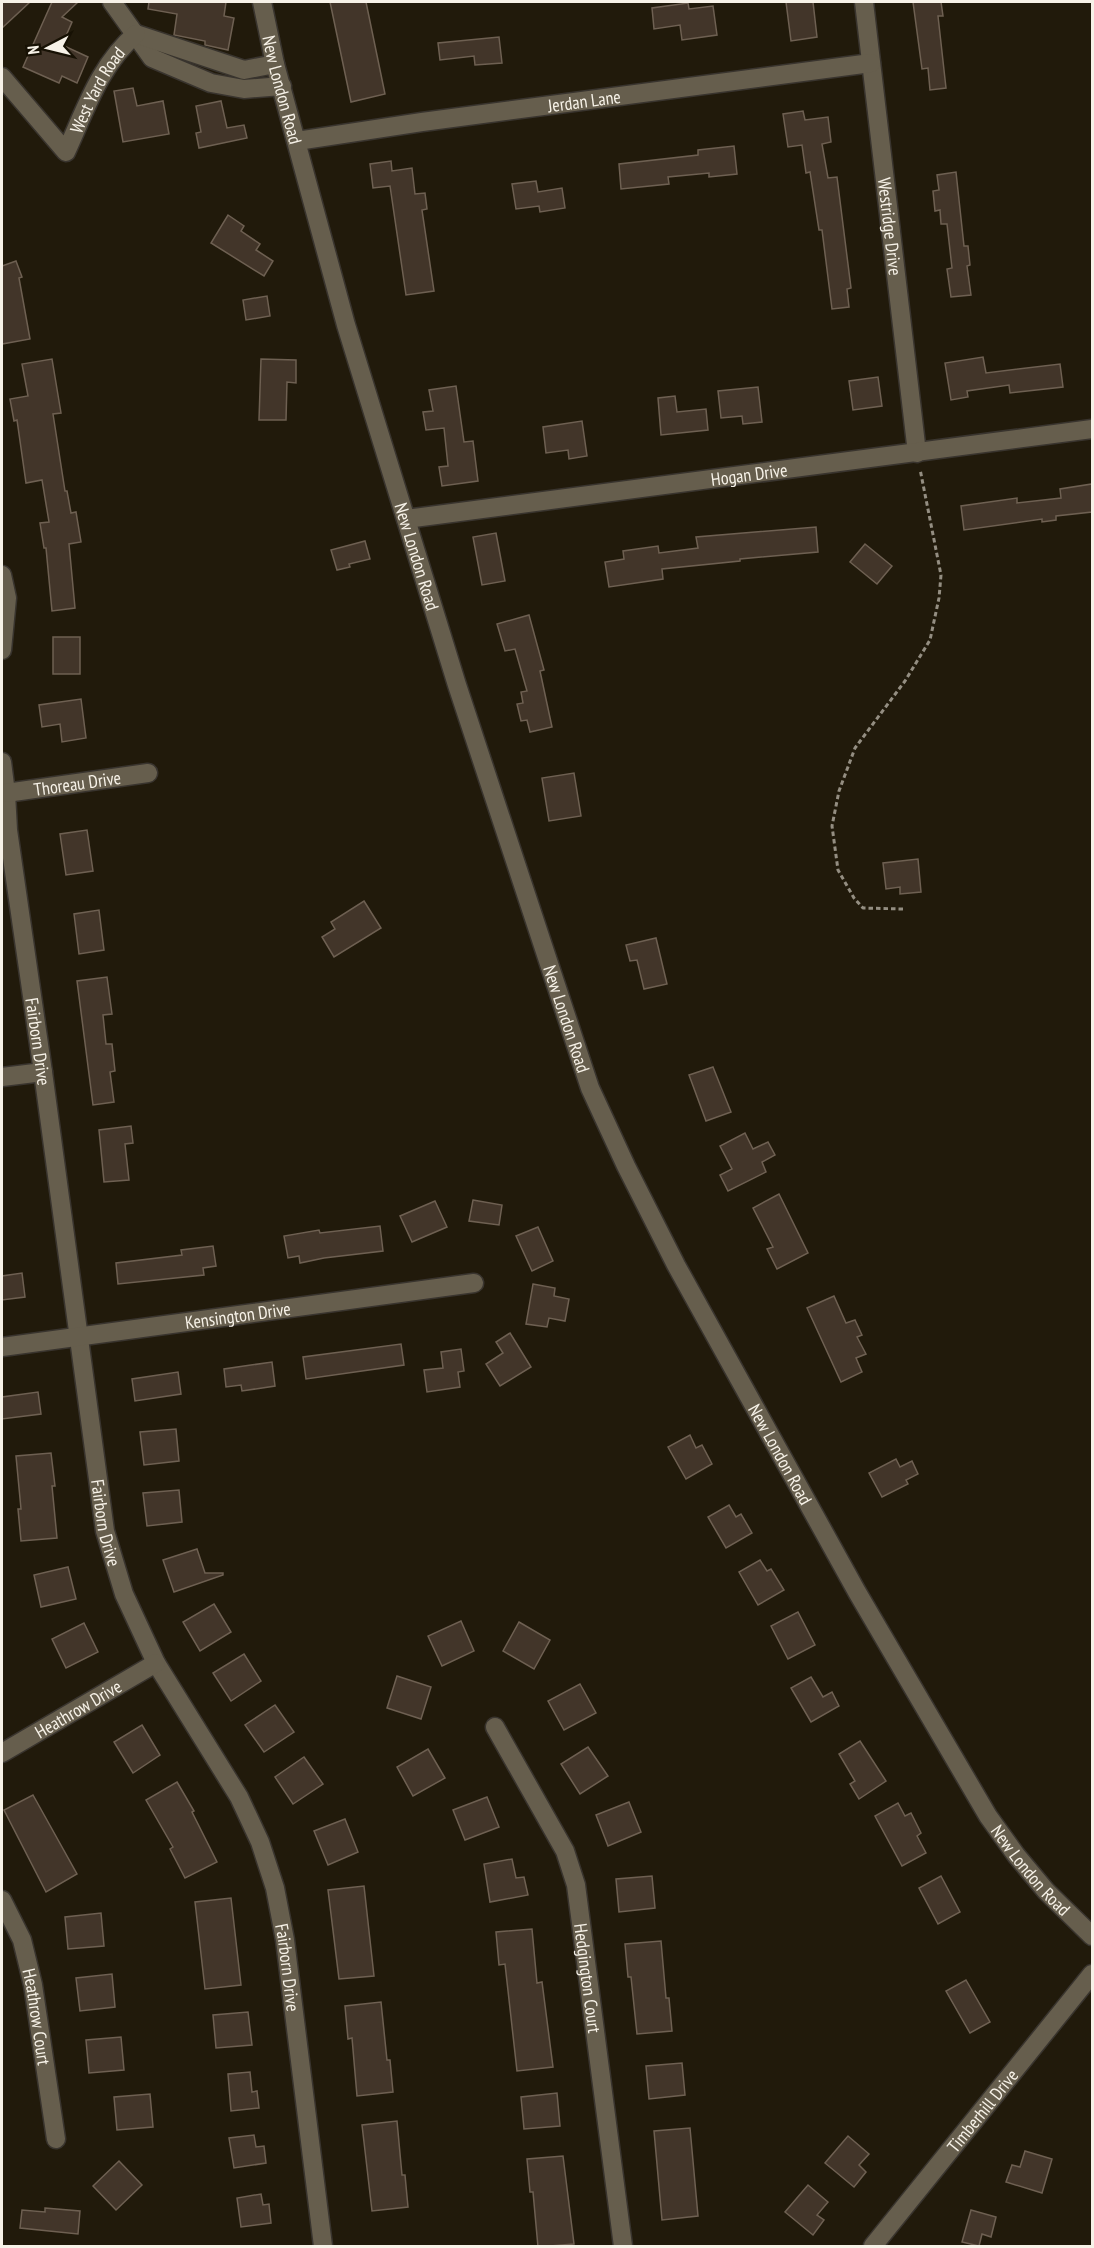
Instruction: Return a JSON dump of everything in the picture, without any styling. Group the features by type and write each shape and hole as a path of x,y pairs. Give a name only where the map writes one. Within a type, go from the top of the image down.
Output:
{"street":[{"path":"112,2 152,58 211,83 244,89 282,86"},
{"name":"New London Road","path":"262,2 275,64 346,325 461,696 590,1088 676,1265 857,1592 988,1816 1046,1891 1092,1936"},
{"name":"Westridge Drive","path":"864,2 917,453"},
{"path":"136,34 244,70 275,64"},
{"name":"West Yard Road","path":"2,77 66,152 101,76 120,47 136,34"},
{"name":"Jerdan Lane","path":"297,141 422,122 871,63"},
{"name":"Hogan Drive","path":"406,519 1092,429"},
{"path":"2,575 7,598 2,650"},
{"name":"Fairborn Drive","path":"2,762 6,793 5,831 43,1072 105,1530 124,1594 156,1663 239,1797 260,1842 275,1888 285,1940 323,2247"},
{"name":"Thoreau Drive","path":"6,793 148,773"},
{"path":"2,1077 43,1072"},
{"name":"Kensington Drive","path":"2,1347 474,1283"},
{"name":"Heathrow Drive","path":"2,1753 156,1663"},
{"name":"Hedgington Court","path":"495,1727 564,1851 576,1885 622,2247"},
{"name":"Heathrow Court","path":"2,1900 22,1940 33,1984 56,2139"},
{"name":"Timberhill Drive","path":"873,2247 1092,1974"}],"path":[{"path":"903,909 863,908 854,898 838,870 832,826 839,791 855,748 905,681 930,640 939,598 941,575 917,453"}],"building":[{"path":"2,2 30,2 2,28"},
{"path":"52,2 78,2 62,17 72,22 62,45 88,57 77,83 62,76 59,83 23,67"},
{"path":"149,2 226,2 224,16 234,18 228,50 205,45 205,41 174,35 177,14 148,9"},
{"path":"330,2 366,2 385,94 351,102"},
{"path":"786,2 813,2 817,37 791,41"},
{"path":"913,2 941,2 943,16 938,16 946,88 930,90 928,68 922,69"},
{"path":"688,3 689,9 713,6 717,35 682,40 680,25 654,29 652,8"},
{"path":"499,37 502,63 475,65 474,56 440,60 438,43"},
{"path":"133,88 137,106 163,101 169,134 123,142 114,91"},
{"path":"221,101 227,128 244,125 247,138 199,148 196,133 201,132 196,106"},
{"path":"803,111 805,120 828,117 831,142 822,144 828,178 837,177 851,288 847,289 849,307 832,309 822,230 819,230 810,172 806,173 802,145 788,147 783,114"},
{"path":"734,146 737,174 709,177 709,173 668,177 669,184 621,189 619,164 698,155 698,150"},
{"path":"391,161 392,171 412,168 415,194 425,193 427,209 422,210 434,291 406,295 390,186 373,188 370,164"},
{"path":"956,172 964,246 968,246 970,265 967,266 971,295 951,297 947,269 952,268 947,224 941,224 940,210 935,211 933,191 939,190 937,175"},
{"path":"536,181 538,192 562,188 565,208 540,212 539,206 516,209 512,184"},
{"path":"228,215 244,226 241,231 260,244 256,250 273,261 264,276 211,243"},
{"path":"16,261 22,277 19,278 30,339 2,344 2,266"},
{"path":"267,296 270,316 246,320 243,300"},
{"path":"983,357 986,373 1060,364 1063,387 1010,393 1009,385 967,391 968,397 951,400 945,363"},
{"path":"52,359 61,413 53,414 65,491 67,491 71,513 76,512 81,542 69,544 75,608 52,611 46,548 44,548 40,523 49,522 42,480 26,483 17,420 14,421 10,399 28,396 22,364"},
{"path":"261,359 296,360 296,383 287,382 286,420 259,420"},
{"path":"878,377 882,406 853,410 849,381"},
{"path":"456,386 464,442 473,441 478,481 442,486 439,467 448,466 444,428 426,430 423,412 433,411 429,390"},
{"path":"758,387 762,422 743,424 742,416 721,418 718,391"},
{"path":"675,396 677,412 706,409 708,430 661,435 658,398"},
{"path":"582,421 587,456 569,459 568,450 546,453 543,427"},
{"path":"1092,484 1092,512 1056,516 1056,520 1042,522 1042,519 964,530 961,506 1017,498 1017,503 1061,498 1060,489"},
{"path":"816,527 818,552 662,569 663,579 609,587 605,562 624,559 623,551 658,546 659,553 698,548 696,537"},
{"path":"496,533 505,581 482,585 473,537"},
{"path":"365,541 370,559 349,564 350,567 337,570 331,550"},
{"path":"865,544 892,566 877,584 850,562"},
{"path":"529,615 544,670 540,671 552,727 530,732 527,720 521,721 517,704 523,703 521,692 527,691 515,649 505,651 497,624"},
{"path":"53,637 80,637 80,674 53,674"},
{"path":"81,699 86,738 62,742 60,724 42,727 39,705"},
{"path":"574,773 581,816 549,821 542,778"},
{"path":"87,830 93,871 66,875 60,834"},
{"path":"918,859 921,892 900,894 900,887 886,889 883,863"},
{"path":"364,901 381,928 334,957 322,937 335,929 331,922"},
{"path":"99,910 104,950 79,954 74,914"},
{"path":"656,938 667,984 644,989 637,960 630,961 626,945"},
{"path":"107,977 112,1014 103,1015 106,1044 112,1044 115,1071 110,1072 114,1102 93,1105 77,981"},
{"path":"713,1067 731,1112 706,1121 689,1075"},
{"path":"131,1126 133,1143 125,1144 129,1180 104,1182 99,1130"},
{"path":"745,1133 753,1149 768,1142 775,1155 762,1162 766,1172 728,1191 720,1175 732,1169 720,1146"},
{"path":"779,1194 808,1253 777,1269 767,1249 773,1247 753,1208"},
{"path":"473,1200 502,1205 499,1225 469,1221"},
{"path":"435,1201 447,1227 412,1242 400,1216"},
{"path":"380,1226 383,1251 300,1263 299,1256 288,1258 284,1236 319,1230 320,1233"},
{"path":"538,1227 553,1261 532,1271 516,1236"},
{"path":"213,1246 216,1266 203,1268 204,1275 118,1284 116,1263 182,1255 181,1250"},
{"path":"22,1273 25,1297 2,1300 2,1276"},
{"path":"533,1284 555,1288 554,1296 569,1299 565,1321 549,1318 547,1327 526,1324"},
{"path":"834,1296 846,1323 855,1320 862,1335 857,1337 866,1354 856,1358 862,1372 841,1382 807,1308"},
{"path":"510,1333 531,1367 500,1386 486,1364 503,1353 496,1342"},
{"path":"401,1344 404,1365 306,1379 303,1357"},
{"path":"461,1349 464,1371 458,1372 460,1387 427,1392 424,1370 443,1368 441,1352"},
{"path":"272,1362 275,1386 242,1391 241,1385 226,1387 224,1369"},
{"path":"178,1372 181,1394 135,1401 132,1379"},
{"path":"38,1392 41,1414 2,1419 2,1397"},
{"path":"176,1429 179,1461 144,1465 140,1432"},
{"path":"690,1435 696,1448 702,1445 712,1464 686,1479 668,1447"},
{"path":"51,1453 57,1538 21,1541 18,1509 21,1509 16,1456"},
{"path":"896,1459 900,1467 912,1461 918,1474 906,1480 908,1484 882,1497 869,1473"},
{"path":"179,1490 182,1522 147,1526 143,1493"},
{"path":"729,1505 736,1517 741,1514 752,1533 726,1548 708,1517"},
{"path":"197,1549 205,1573 223,1573 223,1575 174,1592 163,1560"},
{"path":"760,1560 767,1571 771,1569 784,1590 758,1605 739,1572"},
{"path":"68,1567 76,1599 41,1607 34,1575"},
{"path":"214,1604 231,1632 200,1651 183,1622"},
{"path":"798,1612 815,1645 788,1659 771,1626"},
{"path":"461,1621 474,1651 442,1666 428,1636"},
{"path":"519,1622 550,1640 534,1669 503,1651"},
{"path":"84,1623 98,1652 66,1668 52,1639"},
{"path":"244,1654 261,1681 231,1701 213,1673"},
{"path":"397,1676 431,1687 421,1719 387,1708"},
{"path":"811,1677 823,1697 832,1692 839,1706 811,1722 791,1688"},
{"path":"580,1684 596,1713 564,1730 548,1701"},
{"path":"275,1705 294,1732 264,1752 245,1725"},
{"path":"142,1725 160,1755 133,1773 114,1742"},
{"path":"860,1741 886,1781 859,1799 850,1784 855,1781 839,1754"},
{"path":"588,1747 608,1776 580,1794 561,1764"},
{"path":"428,1749 445,1778 413,1796 397,1767"},
{"path":"304,1757 323,1784 293,1804 275,1777"},
{"path":"177,1782 194,1811 192,1812 217,1862 185,1878 170,1849 173,1847 146,1800"},
{"path":"33,1795 77,1874 46,1892 4,1810"},
{"path":"487,1797 499,1827 465,1840 453,1810"},
{"path":"629,1802 641,1832 608,1846 596,1815"},
{"path":"898,1803 905,1816 911,1813 921,1833 917,1836 926,1853 902,1866 875,1816"},
{"path":"345,1819 358,1852 328,1865 314,1831"},
{"path":"512,1859 516,1878 524,1877 528,1895 490,1902 484,1864"},
{"path":"652,1876 655,1908 619,1912 616,1879"},
{"path":"941,1876 960,1912 938,1924 919,1888"},
{"path":"364,1886 374,1976 339,1979 328,1890"},
{"path":"231,1898 241,1985 205,1989 195,1902"},
{"path":"101,1913 104,1946 68,1949 65,1917"},
{"path":"532,1929 537,1983 542,1982 553,2067 517,2071 505,1964 499,1965 496,1932"},
{"path":"661,1941 666,1998 669,1998 672,2031 637,2034 625,1944"},
{"path":"112,1974 115,2007 80,2011 76,1978"},
{"path":"966,1980 990,2022 970,2033 946,1991"},
{"path":"381,2002 393,2092 357,2096 352,2038 348,2039 345,2006"},
{"path":"248,2012 252,2045 216,2048 213,2015"},
{"path":"121,2037 124,2070 89,2073 86,2040"},
{"path":"682,2063 685,2095 649,2099 646,2066"},
{"path":"250,2072 252,2092 257,2091 259,2108 231,2111 228,2074"},
{"path":"557,2093 560,2126 524,2129 521,2097"},
{"path":"150,2094 153,2127 117,2130 114,2097"},
{"path":"397,2121 402,2175 405,2175 408,2207 372,2211 362,2125"},
{"path":"690,2128 698,2216 662,2220 654,2131"},
{"path":"254,2135 256,2147 264,2146 266,2163 234,2168 229,2138"},
{"path":"848,2136 869,2154 859,2165 866,2172 854,2187 825,2163"},
{"path":"1025,2151 1052,2159 1042,2193 1006,2182 1012,2165 1020,2167"},
{"path":"563,2156 574,2244 538,2247 533,2192 530,2192 527,2159"},
{"path":"119,2161 142,2185 116,2210 93,2186"},
{"path":"808,2185 828,2202 817,2215 824,2220 813,2235 785,2212"},
{"path":"261,2194 263,2205 269,2204 271,2223 241,2227 237,2198"},
{"path":"45,2208 80,2211 78,2234 20,2228 22,2210 45,2212"},
{"path":"971,2210 996,2217 991,2237 982,2234 979,2246 962,2242"}]}
